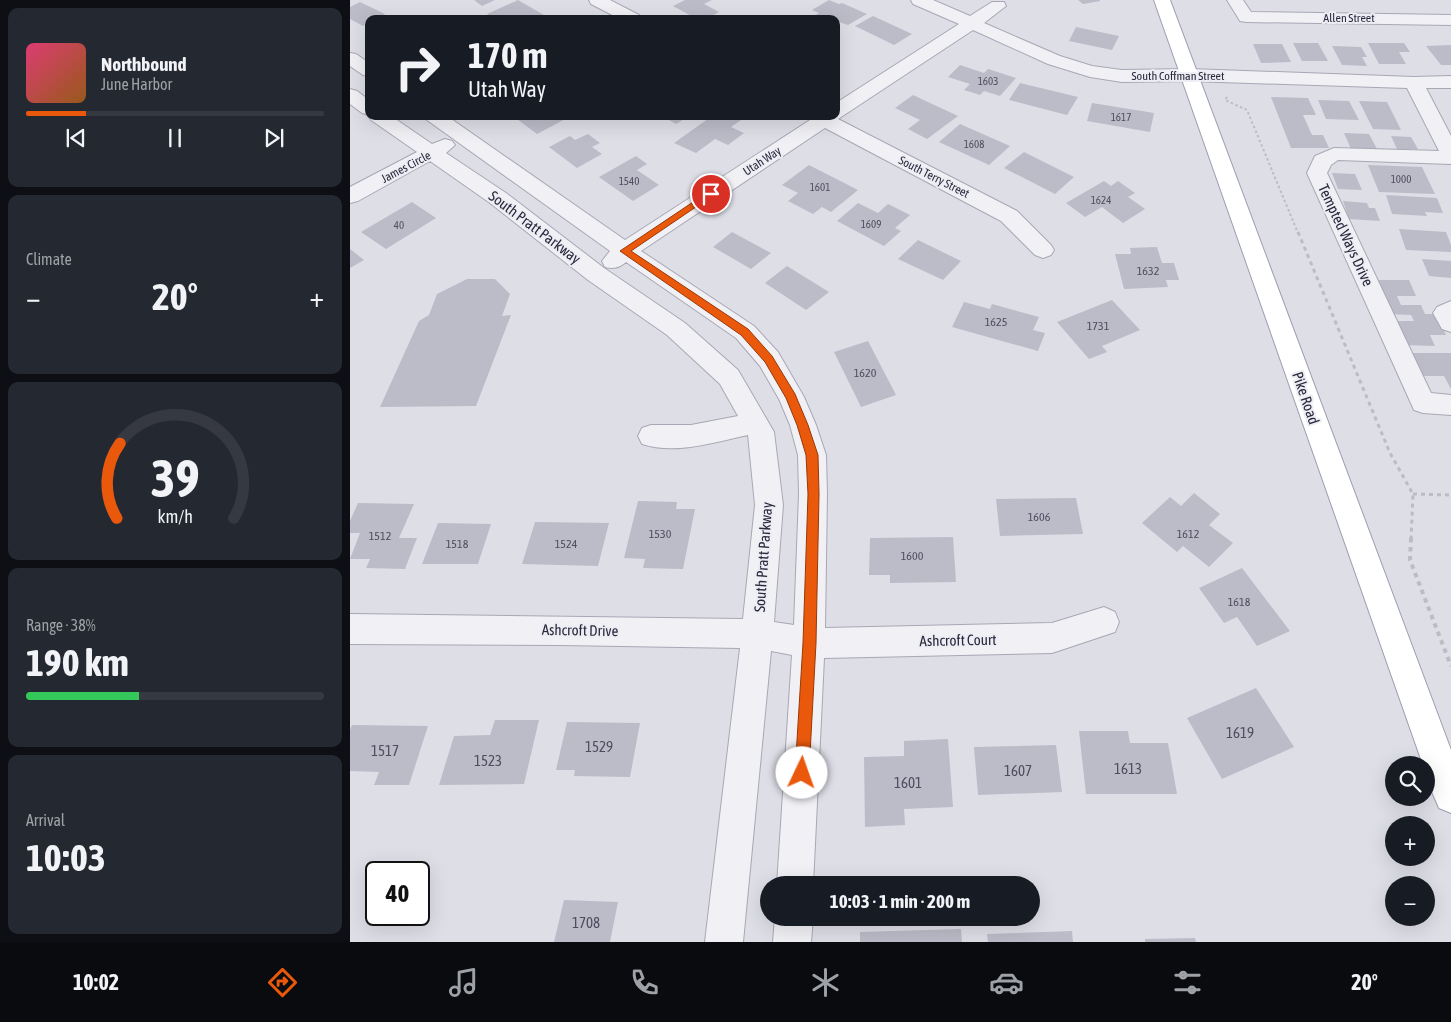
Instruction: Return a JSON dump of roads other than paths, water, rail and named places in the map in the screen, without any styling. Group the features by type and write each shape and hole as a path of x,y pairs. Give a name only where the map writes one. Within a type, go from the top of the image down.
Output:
{"main road":[{"name":"Pike Road","path":"1162,0 1235,193 1371,580 1451,796"}],"street":[{"path":"596,0 625,15"},
{"name":"South Coffman Street","path":"919,0 1054,60 1090,71 1122,76 1190,75 1414,83 1451,82"},
{"name":"Allen Street","path":"1235,0 1246,17 1451,20"},
{"name":"Utah Way","path":"840,108 998,6"},
{"path":"350,58 365,68"},
{"path":"1414,83 1451,156"},
{"path":"350,95 365,106"},
{"name":"South Pratt Parkway","path":"384,120 498,198 596,274 676,329 729,377 761,432 769,505 724,942"},
{"name":"South Pratt Parkway","path":"440,120 625,251 745,332 769,359 791,396 803,425 812,455 814,494 809,643 796,876"},
{"name":"Utah Way","path":"596,274 625,251 821,120"},
{"name":"South Terry Street","path":"834,120 1009,216 1043,250"},
{"name":"James Circle","path":"350,196 433,153 461,135"},
{"name":"Tempted Ways Drive","path":"1451,156 1334,154 1322,161 1317,173 1423,403 1451,405"},
{"path":"1451,310 1445,313 1451,323"},
{"path":"651,436 691,436 756,423"},
{"name":"Ashcroft Court","path":"809,643 1052,638 1104,622"},
{"name":"Ashcroft Drive","path":"350,629 560,630 757,634 809,643"},
{"path":"792,942 793,926"}]}
